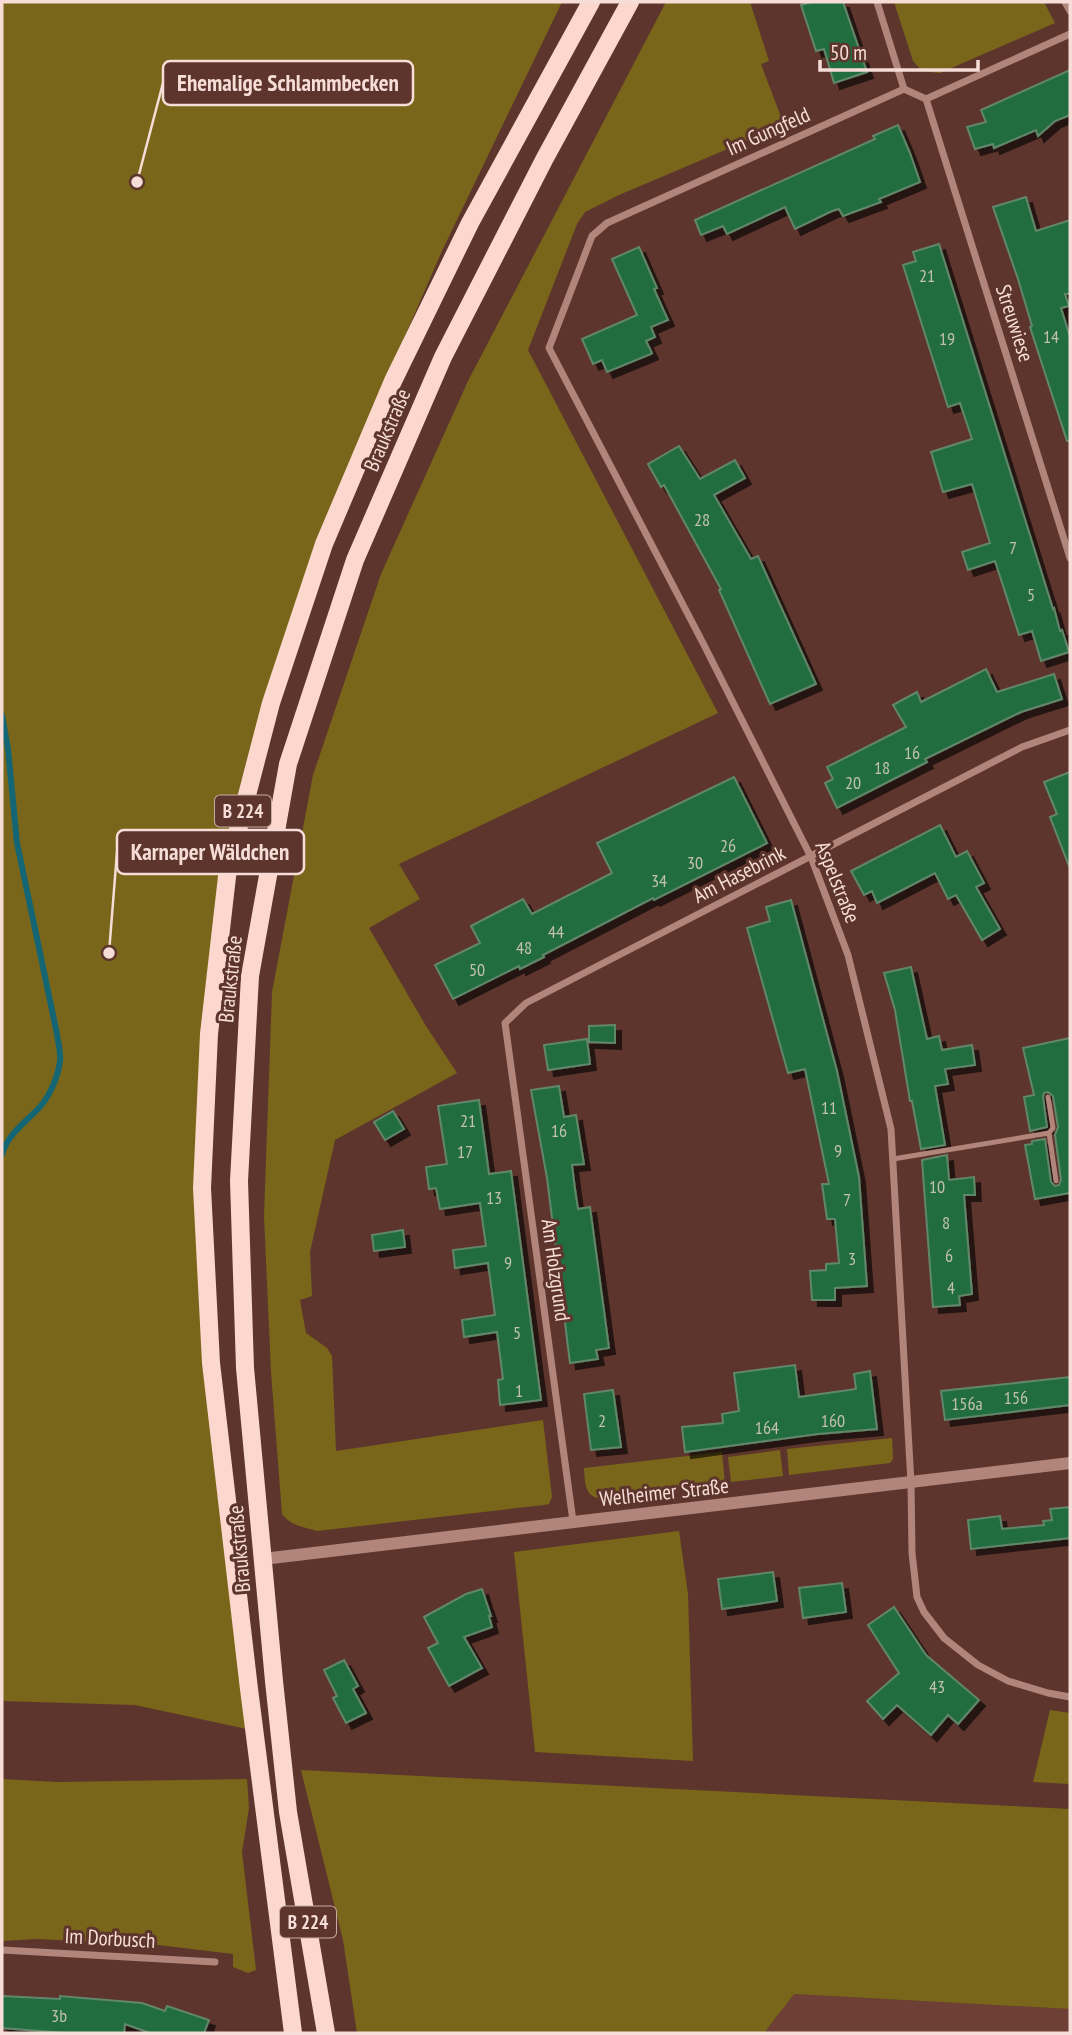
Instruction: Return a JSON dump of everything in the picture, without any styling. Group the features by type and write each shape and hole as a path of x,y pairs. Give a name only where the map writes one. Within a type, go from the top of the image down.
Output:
{"main road":[{"name":"Braukstraße","path":"293,2033 249,1689 209,1336 203,1175 209,1034 228,868 271,703 324,544 393,381 470,223 591,2"},
{"name":"Braukstraße","path":"326,2033 288,1812 245,1368 239,1181 250,976 288,764 355,560 443,357 545,158 630,2"}],"street":[{"path":"877,2 904,89 926,99 1070,34"},
{"path":"1065,2 1070,11"},
{"name":"Im Gungfeld","path":"549,348 592,236 607,223 904,89"},
{"name":"Streuwiese","path":"926,99 1070,558"},
{"name":"Aspelstraße","path":"549,348 811,857 848,955 891,1129 917,1597 924,1612 944,1638 978,1665 1008,1681 1070,1697"},
{"name":"Am Hasebrink","path":"505,1023 526,1003 1022,747 1070,730"},
{"name":"Am Holzgrund","path":"505,1023 573,1521"},
{"name":"Welheimer Straße","path":"263,1559 1070,1463"},
{"name":"Im Dorbusch","path":"2,1950 215,1962"}],"lane":[{"path":"893,1159 1049,1133 1053,1128 1048,1097"},
{"path":"1049,1133 1056,1181"}],"shaded area":[{"path":"2,2 562,2 441,253 353,456 227,865 200,1194 256,1731 135,1705 2,1701"},
{"path":"666,2 750,2 769,61 761,64 784,125 585,212 577,224 528,350 718,713 399,864 420,899 369,928 426,1026 457,1073 335,1140 310,1252 312,1296 300,1300 306,1333 327,1348 332,1356 336,1451 543,1420 552,1497 549,1504 544,1505 317,1531 294,1524 282,1514 271,1372 264,1216 272,992 313,775 381,574 468,381"},
{"path":"894,2 1044,2 1055,23 940,73 922,71 913,61"},
{"path":"892,1438 893,1459 890,1463 789,1475 787,1449"},
{"path":"780,1450 783,1476 731,1482 728,1457"},
{"path":"722,1452 725,1483 597,1498 586,1486 584,1468"},
{"path":"679,1531 688,1594 693,1761 535,1752 514,1552"},
{"path":"1050,1710 1070,1713 1070,1784 1033,1782"},
{"path":"301,1770 1070,1809 1070,2009 794,1994 764,2033 357,2033 343,1940"},
{"path":"2,1779 57,1782 247,1779 249,1808 242,1852 256,1970 248,1973 233,1967 233,1954 158,1945 36,1939 2,1941"},
{"path":"794,1994 1070,2009 1070,2033 764,2033"}],"building":[{"path":"811,2 843,2 867,72 834,83 824,49 816,51 801,5"},
{"path":"1070,70 1070,115 1055,121 1038,136 1036,130 994,148 993,144 975,149 967,127 986,122 981,110"},
{"path":"898,125 920,182 879,199 881,202 843,216 839,209 832,211 795,229 785,207 727,234 723,226 701,235 695,220 875,139 873,136"},
{"path":"1026,197 1036,231 1070,220 1070,294 1065,294 1069,306 1061,308 1070,337 1070,441 1067,441 1030,327 1032,326 1018,279 993,207"},
{"path":"939,244 1060,631 1062,630 1069,652 1041,661 1032,631 1019,635 995,561 968,570 962,552 990,543 972,484 943,492 931,452 972,439 960,403 948,407 903,265 916,261 913,252"},
{"path":"639,247 668,320 651,327 655,337 646,341 651,354 607,372 602,360 593,364 582,339 637,315 612,259"},
{"path":"679,446 700,479 735,460 745,478 714,495 751,559 758,556 816,684 770,704 719,590 721,589 664,485 661,487 648,464"},
{"path":"986,669 997,692 1054,674 1062,699 1021,712 925,759 927,762 837,808 825,783 833,779 827,767 906,727 893,705 917,692 921,702"},
{"path":"1070,772 1069,866 1050,817 1057,814 1044,782"},
{"path":"734,777 767,843 654,900 653,898 520,969 519,966 453,999 435,965 480,943 471,926 523,899 532,914 612,873 597,843"},
{"path":"940,825 956,857 967,851 984,883 976,887 1000,929 982,940 956,895 948,899 935,873 877,903 872,891 864,895 851,871"},
{"path":"791,900 837,1071 859,1177 867,1286 835,1288 835,1300 812,1300 810,1271 826,1270 826,1264 839,1263 835,1219 827,1219 822,1184 829,1184 805,1069 788,1073 747,928 770,921 766,907"},
{"path":"911,967 927,1039 939,1036 942,1050 972,1045 975,1065 945,1069 948,1084 935,1086 945,1145 921,1149 895,1010 884,973"},
{"path":"615,1025 615,1043 589,1042 589,1026"},
{"path":"1070,1038 1070,1193 1035,1199 1025,1145 1045,1139 1051,1182 1055,1186 1059,1185 1061,1180 1055,1135 1058,1127 1053,1096 1048,1092 1044,1093 1043,1097 1047,1127 1030,1131 1024,1097 1034,1095 1023,1048"},
{"path":"587,1039 590,1064 548,1070 544,1045"},
{"path":"559,1086 564,1117 576,1115 584,1164 572,1165 575,1189 578,1209 590,1207 609,1348 596,1350 598,1359 570,1363 547,1178 531,1090"},
{"path":"479,1100 489,1174 511,1171 541,1400 500,1405 498,1380 503,1379 497,1332 464,1337 462,1320 495,1315 488,1263 455,1268 453,1250 486,1246 480,1203 440,1209 436,1188 429,1189 426,1167 447,1164 438,1106"},
{"path":"393,1111 404,1129 385,1140 374,1122"},
{"path":"947,1155 949,1180 974,1177 975,1195 964,1195 972,1294 959,1296 960,1305 933,1307 922,1160"},
{"path":"403,1230 405,1247 374,1251 372,1235"},
{"path":"795,1365 799,1397 856,1389 854,1374 870,1371 877,1429 685,1452 682,1427 723,1423 722,1414 739,1411 734,1373"},
{"path":"1070,1377 1070,1405 945,1420 941,1391"},
{"path":"613,1390 621,1447 591,1450 584,1394"},
{"path":"1070,1507 1070,1538 971,1549 968,1520 1000,1516 1002,1529 1044,1525 1043,1521 1052,1520 1050,1509"},
{"path":"773,1572 777,1601 722,1609 718,1579"},
{"path":"842,1583 846,1612 803,1618 799,1588"},
{"path":"482,1589 492,1627 464,1637 482,1668 449,1686 428,1648 438,1643 424,1617 466,1594"},
{"path":"894,1607 926,1655 979,1700 958,1724 948,1715 931,1735 897,1705 883,1719 867,1701 899,1673 868,1625"},
{"path":"344,1660 358,1686 353,1689 366,1713 346,1723 333,1698 337,1696 324,1670"},
{"path":"2,1996 60,1999 60,1996 142,2003 165,2011 167,2006 209,2020 204,2033 150,2033 125,2024 124,2033 65,2033 2,2028"}],"waterway":[{"path":"2,715 17,843 60,1058 48,1095 12,1135 2,1154"}],"place":[{"name":"Ehemalige Schlammbecken","path":"137,182"},
{"name":"Karnaper Wäldchen","path":"109,953"}]}
